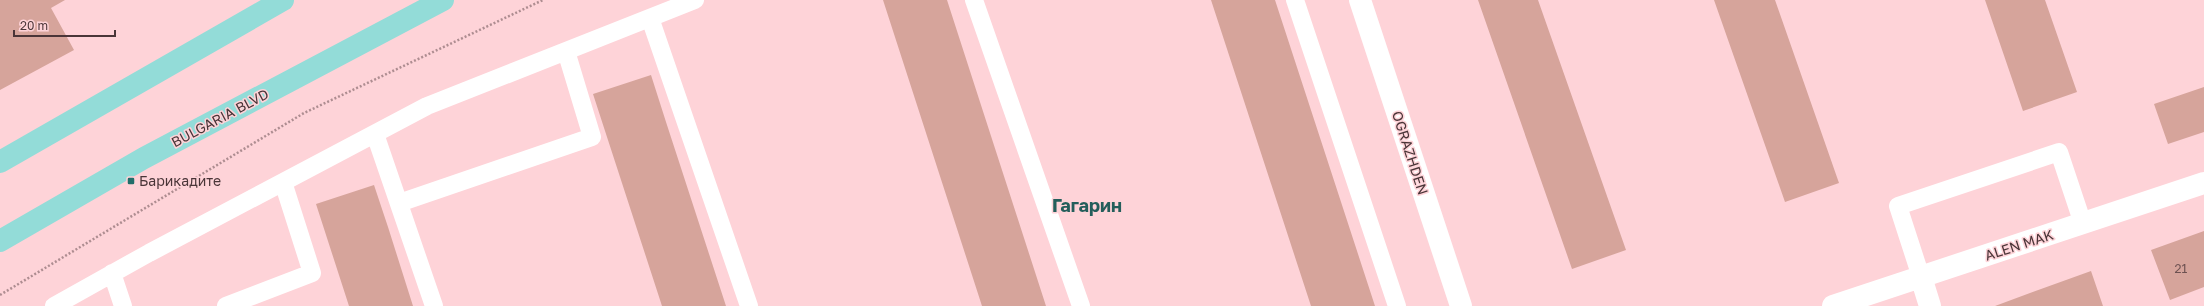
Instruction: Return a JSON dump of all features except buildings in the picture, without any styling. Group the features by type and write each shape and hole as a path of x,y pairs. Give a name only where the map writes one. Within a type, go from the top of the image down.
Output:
{"main road":[{"path":"0,162 282,0"},
{"name":"BULGARIA BLVD","path":"0,241 144,158 444,0"}],"street":[{"name":"OGRAZHDEN","path":"1360,0 1461,306"},
{"name":"ALEN MAK","path":"1834,306 2204,183"},
{"path":"1921,278 1930,306"}],"lane":[{"path":"54,306 112,273 427,106 695,0"},
{"path":"974,0 1081,306"},
{"path":"1295,0 1397,306"},
{"path":"650,18 749,306"},
{"path":"399,203 592,137 566,51"},
{"path":"375,134 434,306"},
{"path":"1921,278 1898,206 2059,152 2083,224"},
{"path":"226,306 312,273 283,182"},
{"path":"112,273 124,306"}],"path":[{"path":"0,295 304,112 543,0"}],"place":[{"name":"Барикадите","path":"131,181"}],"district":[{"name":"Гагарин","path":"1087,206"}]}
